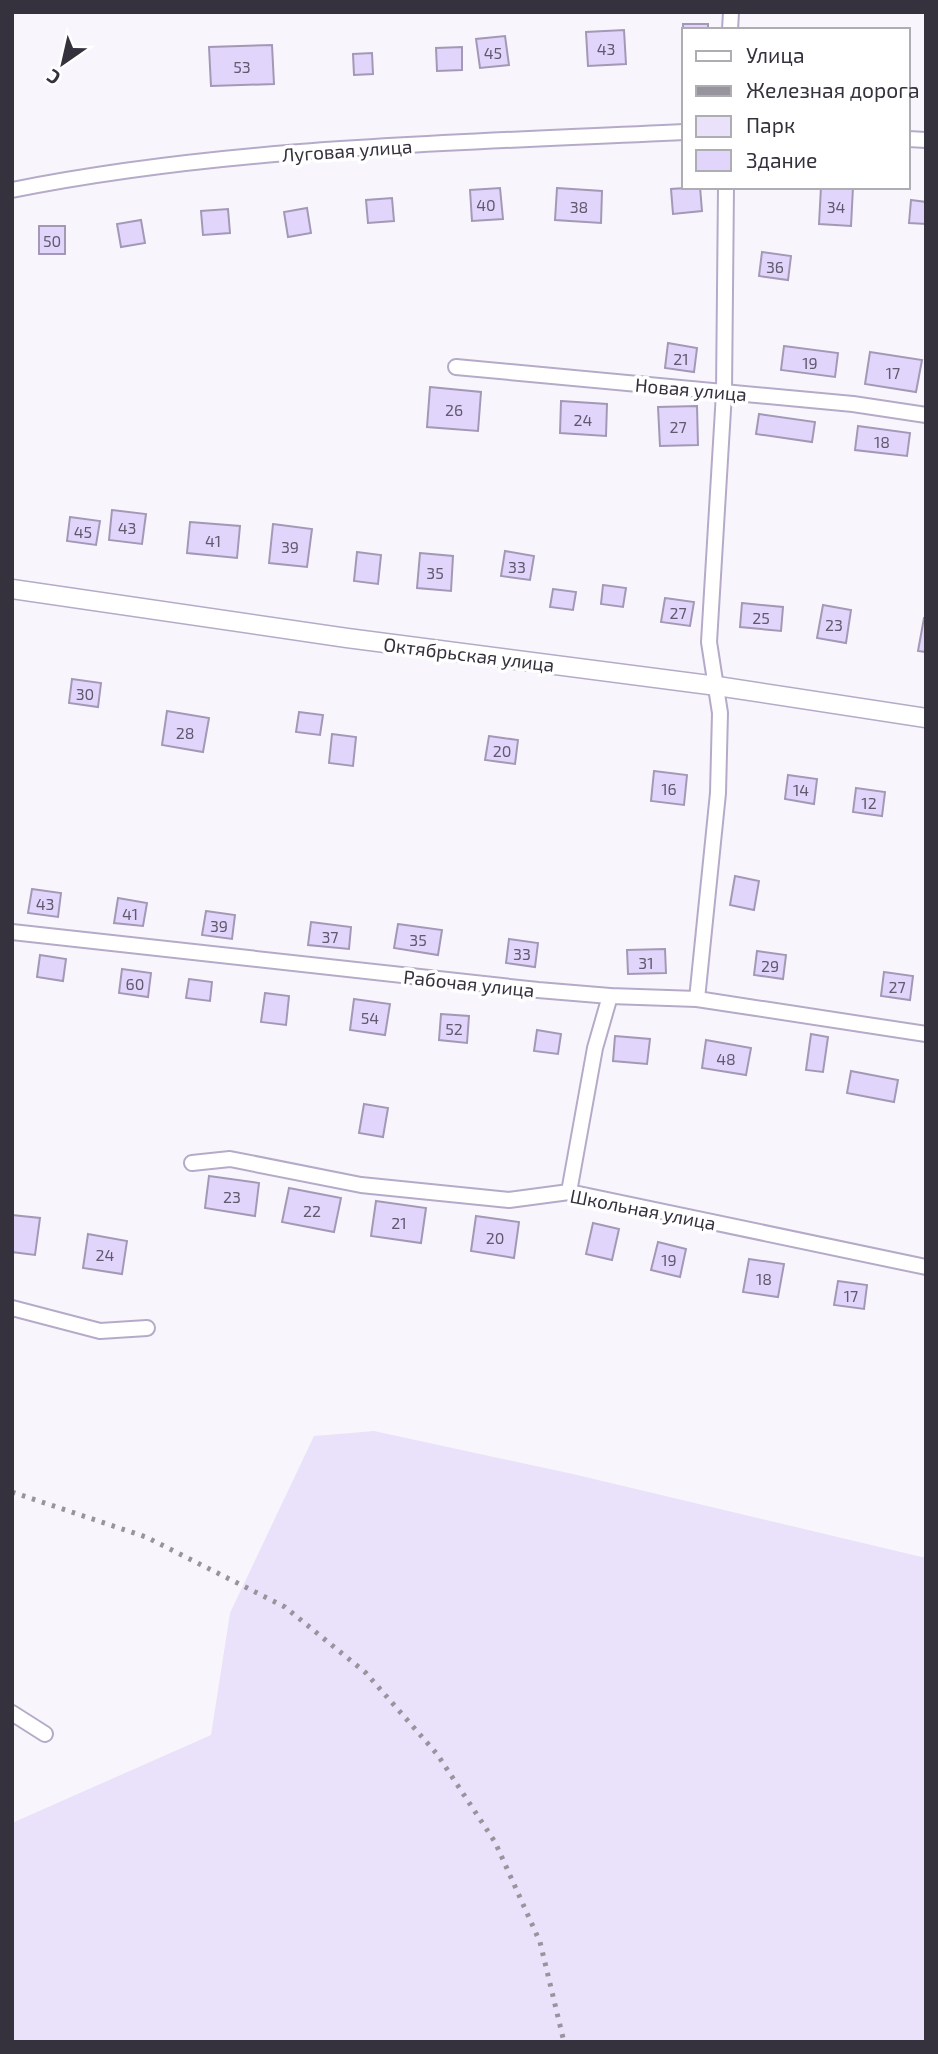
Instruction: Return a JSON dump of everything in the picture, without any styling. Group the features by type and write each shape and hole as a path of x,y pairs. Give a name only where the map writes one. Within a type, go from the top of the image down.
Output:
{"street":[{"name":"Луговая улица","path":"12,190 82,176 336,148 682,132"},
{"path":"697,999 718,793 720,713 709,642 724,393 726,189"},
{"name":"Новая улица","path":"456,367 853,404 926,415"},
{"name":"Октябрьская улица","path":"12,589 347,638 717,686 926,718"},
{"name":"Рабочая улица","path":"12,932 538,990 697,999 926,1034"},
{"path":"569,1192 594,1048 610,996"},
{"name":"Школьная улица","path":"192,1163 230,1159 360,1185 509,1200 569,1192 926,1267"},
{"path":"12,1308 100,1331 147,1328"},
{"path":"12,1713 45,1734"}],"green space":[{"path":"374,1431 573,1474 926,1558 926,2042 12,2042 12,1823 211,1735 230,1613 314,1436"}],"building":[{"path":"683,24 708,24 708,28 683,28"},
{"path":"624,30 626,64 588,66 586,32"},
{"path":"505,36 509,65 480,68 476,39"},
{"path":"272,45 274,84 211,86 209,47"},
{"path":"462,47 462,70 437,71 436,48"},
{"path":"372,53 373,74 354,75 353,54"},
{"path":"500,188 503,219 472,221 470,190"},
{"path":"557,188 602,191 601,223 555,220"},
{"path":"671,189 700,189 702,211 673,214"},
{"path":"821,189 853,189 851,226 819,224"},
{"path":"392,198 394,221 368,223 366,200"},
{"path":"911,200 926,202 926,224 909,223"},
{"path":"307,208 311,233 288,237 284,212"},
{"path":"228,209 230,233 203,235 201,211"},
{"path":"141,220 145,243 121,247 117,224"},
{"path":"39,226 65,226 65,254 39,254"},
{"path":"762,252 791,256 788,280 759,276"},
{"path":"668,343 697,348 694,372 665,368"},
{"path":"784,346 838,353 835,377 781,370"},
{"path":"870,352 922,360 916,392 865,384"},
{"path":"430,387 481,392 478,431 427,427"},
{"path":"561,401 607,404 606,436 560,433"},
{"path":"697,406 698,445 660,446 658,407"},
{"path":"759,414 815,422 812,442 756,434"},
{"path":"858,426 910,433 907,456 855,450"},
{"path":"112,510 146,514 142,544 109,540"},
{"path":"70,517 100,521 96,545 67,541"},
{"path":"190,522 240,526 237,558 187,553"},
{"path":"273,524 312,529 307,567 269,563"},
{"path":"505,551 534,556 530,580 501,576"},
{"path":"357,552 381,555 378,584 354,581"},
{"path":"420,553 453,556 451,591 417,588"},
{"path":"603,585 626,588 623,607 601,604"},
{"path":"553,589 576,592 573,610 550,607"},
{"path":"665,598 694,602 690,626 661,622"},
{"path":"742,603 783,607 781,631 740,627"},
{"path":"823,605 851,610 846,643 817,638"},
{"path":"926,618 926,652 918,651"},
{"path":"72,679 101,683 98,707 69,703"},
{"path":"167,711 209,718 203,752 162,745"},
{"path":"299,712 323,715 320,735 296,732"},
{"path":"332,734 356,737 353,766 329,763"},
{"path":"489,736 518,740 515,764 485,760"},
{"path":"654,771 687,775 684,805 651,801"},
{"path":"788,775 817,779 814,804 785,799"},
{"path":"856,788 885,792 882,816 853,812"},
{"path":"735,876 759,881 754,910 730,905"},
{"path":"32,889 61,893 58,917 28,913"},
{"path":"118,898 147,903 143,926 114,923"},
{"path":"206,911 235,915 232,939 202,935"},
{"path":"311,922 351,927 349,949 308,945"},
{"path":"398,924 442,930 438,955 394,948"},
{"path":"509,939 538,943 535,967 506,963"},
{"path":"665,949 666,973 628,974 627,950"},
{"path":"757,951 786,955 783,979 754,975"},
{"path":"40,955 66,959 63,981 37,977"},
{"path":"122,969 151,973 148,997 119,993"},
{"path":"884,972 913,976 910,1000 881,996"},
{"path":"189,979 212,982 210,1001 186,998"},
{"path":"265,993 289,996 286,1025 261,1022"},
{"path":"354,999 390,1004 385,1035 350,1030"},
{"path":"441,1014 469,1016 467,1043 439,1040"},
{"path":"537,1030 561,1034 558,1054 534,1051"},
{"path":"811,1034 828,1037 823,1072 806,1070"},
{"path":"615,1036 650,1039 647,1064 613,1061"},
{"path":"706,1040 751,1048 746,1075 702,1068"},
{"path":"851,1071 898,1080 894,1102 847,1093"},
{"path":"364,1104 388,1108 383,1137 359,1133"},
{"path":"209,1176 259,1183 255,1216 205,1208"},
{"path":"289,1188 341,1198 334,1232 282,1222"},
{"path":"376,1201 426,1208 421,1243 371,1236"},
{"path":"12,1215 40,1218 35,1255 12,1252"},
{"path":"476,1216 519,1222 514,1258 471,1251"},
{"path":"593,1223 619,1229 612,1260 586,1254"},
{"path":"88,1234 127,1241 122,1274 83,1268"},
{"path":"658,1242 686,1249 680,1277 651,1270"},
{"path":"749,1259 784,1264 778,1297 743,1292"},
{"path":"838,1281 867,1285 864,1309 834,1305"}],"railway":[{"path":"12,1492 146,1537 285,1607 366,1673 437,1754 495,1842 540,1942 564,2042"}]}
